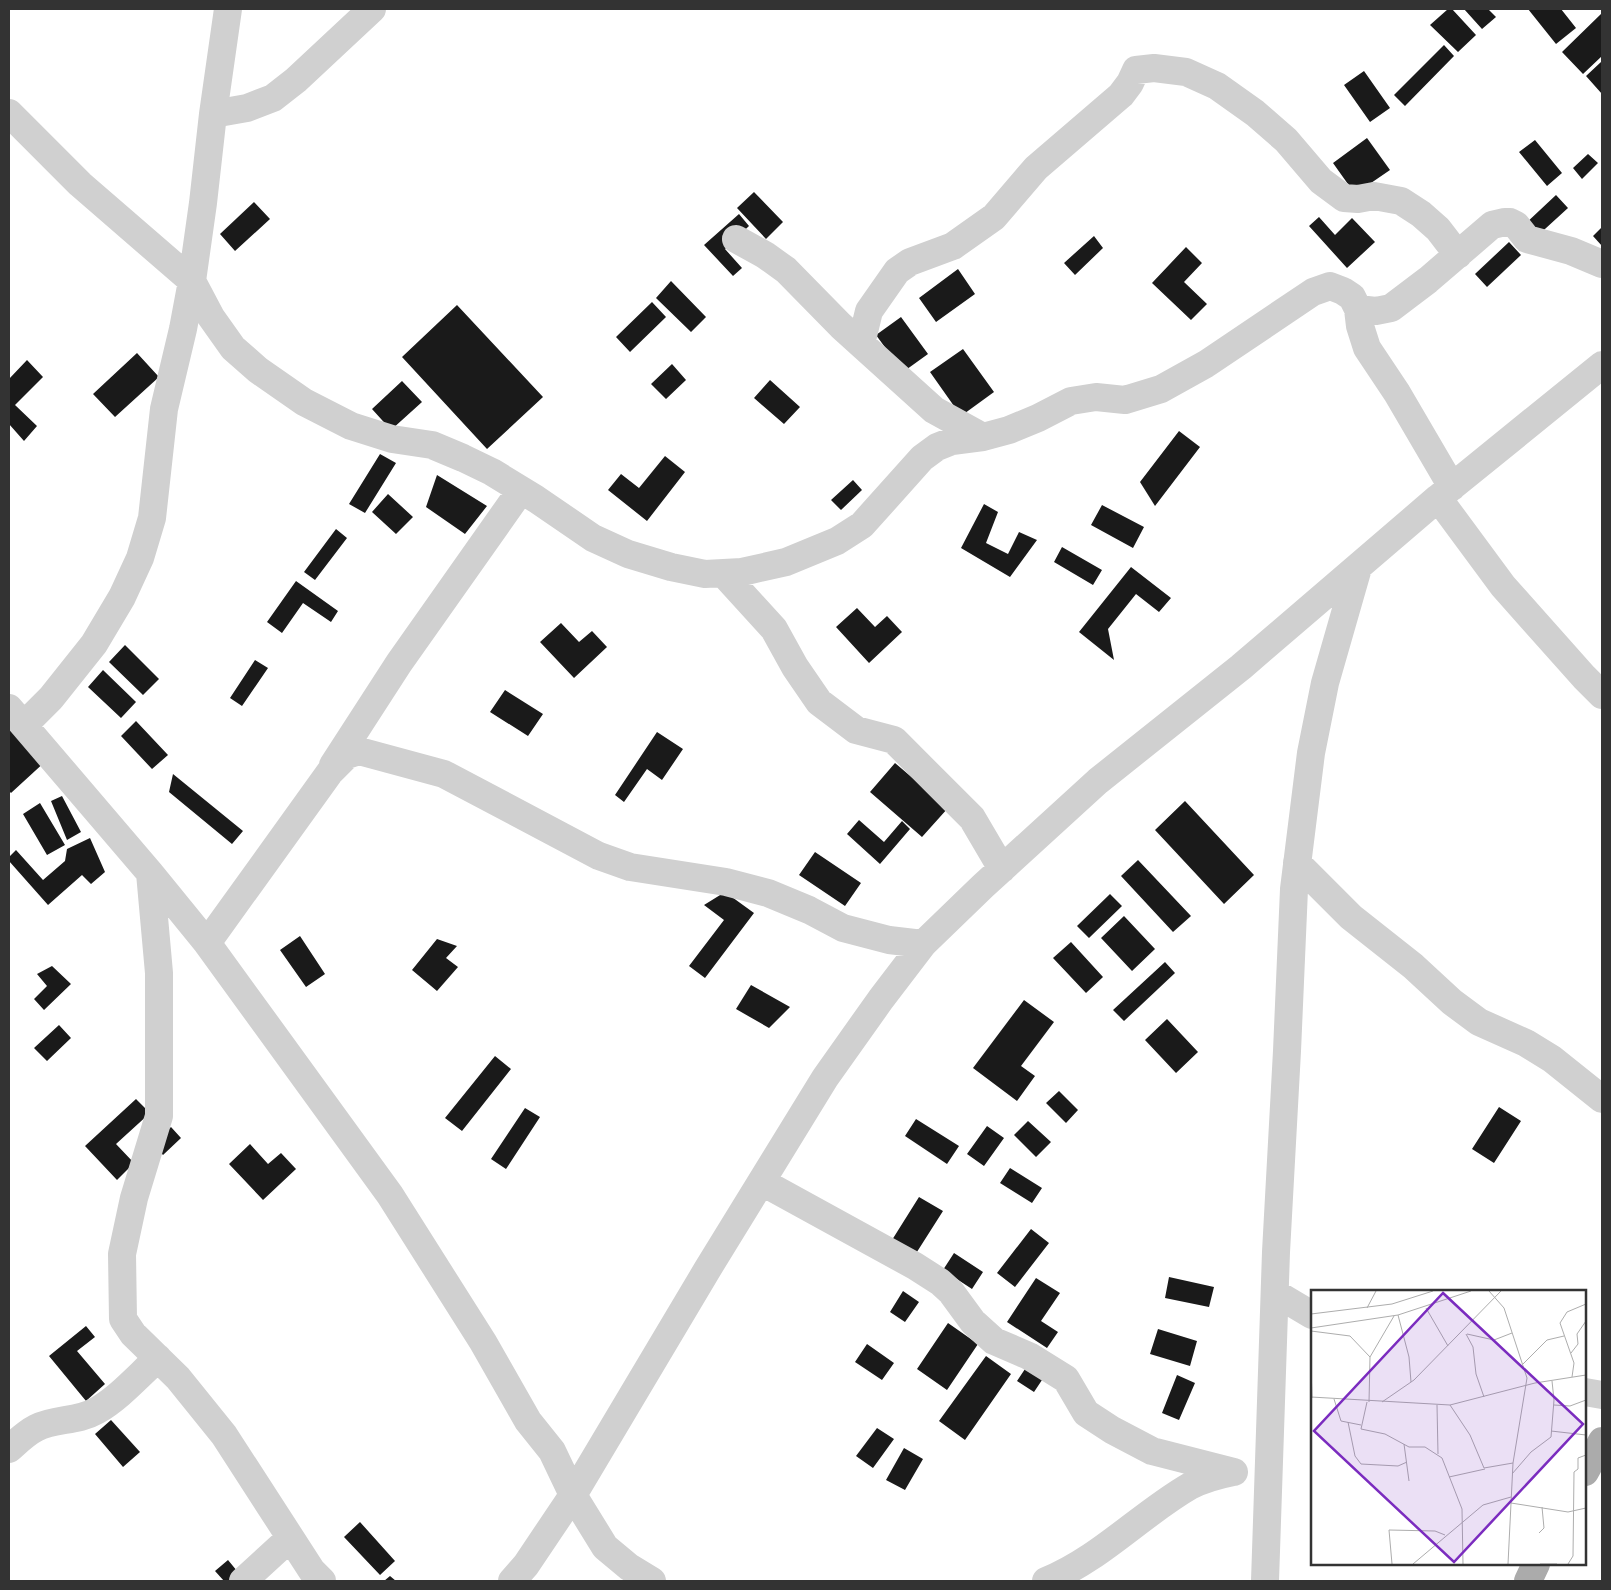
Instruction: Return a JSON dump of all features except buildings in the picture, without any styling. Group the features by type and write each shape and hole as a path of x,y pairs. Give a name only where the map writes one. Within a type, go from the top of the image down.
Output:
{"main road":[{"path":"1586,1470 1602,1441"},
{"path":"1528,1581 1536,1565"}],"street":[{"path":"228,9 213,114 204,203 183,329 164,409 152,518 140,558 122,597 94,644 51,698 16,716 207,943 390,1195 483,1342 528,1421 552,1451 573,1494 605,1547 652,1581"},
{"path":"213,114 247,108 273,98 296,80 372,9"},
{"path":"861,344 869,311 897,271 910,262 953,246 994,217 1036,168 1121,95 1130,83 1136,70 1154,68 1186,72 1217,86 1255,112 1286,140 1321,181 1344,198 1358,199 1374,196 1401,201 1421,214 1438,229 1458,255"},
{"path":"9,113 80,184 192,280 210,317 232,348 258,370 304,402 351,426 392,439 432,445 464,458 521,490 592,538 628,554 671,567 705,574 742,572 786,562 838,541 862,526 916,464 937,447 952,441 983,437 1009,430 1071,401 1096,397 1126,400 1161,389 1206,364 1313,292 1330,286 1352,297 1358,309 1360,326 1367,348 1397,393 1445,493 1502,586 1602,695"},
{"path":"1358,309 1376,311 1391,308 1492,226 1505,222 1516,224 1525,238 1531,241 1540,241 1571,251 1602,264"},
{"path":"736,239 765,255 786,270 861,344 934,410 983,437"},
{"path":"512,1581 526,1565 573,1494 825,1078 923,944 1098,781 1241,668 1445,493 1602,365"},
{"path":"207,943 330,772 340,752 398,663 521,490"},
{"path":"1265,1581 1276,1252 1288,1051 1294,889 1312,753 1325,683 1358,568"},
{"path":"723,574 774,629 795,667 819,702 856,730 894,740 972,818 1002,869"},
{"path":"330,772 347,755 359,752 444,774 599,856 630,867 726,882 768,893 809,910 843,928 890,940 923,944"},
{"path":"1297,863 1351,916 1413,966 1452,1002 1479,1022 1526,1043 1552,1059 1602,1099"},
{"path":"150,874 159,973 159,1116 134,1198 122,1254 123,1319 132,1334 178,1378 224,1435 290,1538 322,1581"},
{"path":"762,1182 915,1266 940,1282 951,1292 974,1322 994,1341 1029,1356 1066,1379 1086,1412 1112,1430 1152,1451 1234,1472 1269,1478"},
{"path":"1275,1293 1311,1314"},
{"path":"9,1449 36,1428 50,1423 74,1419 95,1411 123,1391 158,1358"},
{"path":"1586,1392 1602,1395"},
{"path":"1046,1581 1063,1574 1094,1555 1191,1486 1215,1476 1234,1472"},
{"path":"243,1581 290,1538"}]}
